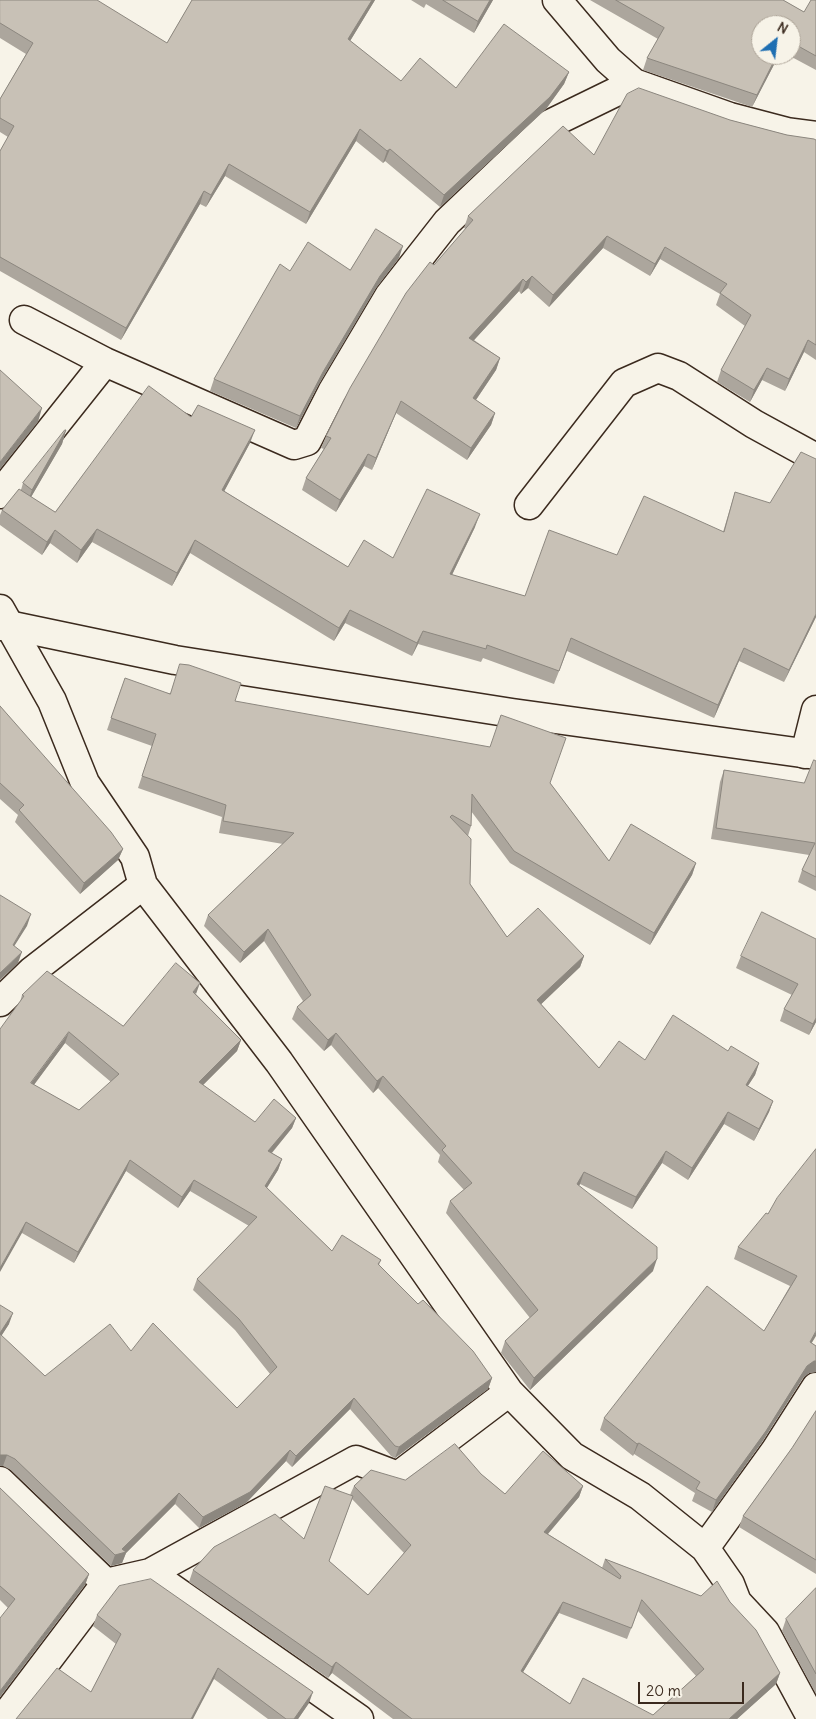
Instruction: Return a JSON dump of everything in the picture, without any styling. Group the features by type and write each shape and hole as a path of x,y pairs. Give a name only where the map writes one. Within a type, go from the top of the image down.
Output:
{"street":[{"path":"557,0 608,60 634,83 730,117 787,132 816,136"},
{"path":"24,320 104,362 294,445 307,441 332,392 389,296 447,222 550,124 634,83"},
{"path":"0,494 104,362"},
{"path":"529,505 624,383 658,368 679,376 754,424 816,458"},
{"path":"3,620 175,660 512,713 811,754 816,710"},
{"path":"3,620 52,701 84,782 135,857 144,886 285,1070 509,1392 572,1456 640,1496 705,1548 730,1584 737,1602 765,1632 812,1719"},
{"path":"0,1002 32,971 144,886"},
{"path":"705,1548 775,1451 816,1387"},
{"path":"3,1719 106,1583 150,1573 356,1460 398,1476 509,1392"},
{"path":"0,1480 106,1583"},
{"path":"150,1573 359,1719"}],"building":[{"path":"0,0 97,0 167,43 192,0 372,0 348,39 401,81 420,58 456,88 504,24 569,72 550,97 444,195 390,149 387,151 360,129 310,212 229,164 211,195 204,191 126,328 0,257 0,151 14,126 0,118 0,99 33,43 0,23"},
{"path":"443,0 490,0 478,21"},
{"path":"616,0 783,0 804,12 811,0 816,0 816,56 801,48 801,15 751,15 751,65 772,65 757,95 647,58 664,28"},
{"path":"639,88 730,120 787,135 816,140 816,345 808,340 789,379 767,368 754,390 721,370 751,315 720,293 727,284 665,247 655,264 607,236 553,295 532,276 526,282 523,279 469,338 500,358 473,398 495,413 471,448 401,401 376,458 368,454 340,500 306,478 331,438 326,436 350,388 406,293 430,262 434,265 473,220 468,216 563,126 594,155 627,94"},
{"path":"376,229 403,246 380,276 323,372 300,416 214,379 280,264 290,271 308,242 350,270"},
{"path":"0,370 42,408 0,462"},
{"path":"149,386 191,417 198,405 255,430 222,490 348,567 364,540 393,558 427,489 480,514 450,574 525,596 549,530 617,555 644,496 724,532 735,492 770,503 801,452 816,459 816,614 789,670 744,648 718,705 571,638 559,671 487,645 486,649 423,631 417,643 350,610 339,628 195,540 177,573 97,529 81,550 55,530 47,542 2,510 19,489 55,512"},
{"path":"66,430 32,490 23,483"},
{"path":"180,664 189,665 241,683 235,701 490,747 501,715 566,738 550,783 609,861 631,824 696,863 654,933 514,851 472,794 471,826 452,815 450,817 471,839 470,884 507,937 538,908 584,956 537,1000 599,1068 619,1041 645,1060 673,1015 728,1051 731,1046 759,1063 746,1085 773,1101 759,1129 728,1112 692,1168 666,1151 636,1197 584,1172 577,1184 657,1247 657,1259 534,1378 505,1341 538,1310 450,1201 472,1183 442,1150 446,1146 383,1076 377,1081 336,1033 328,1040 297,1007 311,995 268,929 244,952 208,915 294,833 223,821 226,805 142,776 156,734 111,718 125,678 170,694"},
{"path":"0,706 111,832 123,849 84,883 19,810 24,805 0,783"},
{"path":"814,760 816,761 816,877 802,870 815,843 716,828 724,770 804,783"},
{"path":"0,895 31,914 13,945 22,952 0,973"},
{"path":"762,912 816,939 816,1018 813,1024 784,1009 798,984 741,956"},
{"path":"176,963 200,983 193,992 241,1040 199,1082 255,1122 274,1099 296,1118 268,1151 282,1159 265,1186 332,1251 342,1235 381,1260 378,1264 418,1304 423,1300 473,1351 492,1378 399,1447 395,1446 354,1398 296,1456 290,1450 250,1492 203,1517 179,1493 122,1549 126,1552 115,1555 15,1459 7,1455 0,1455 0,1334 45,1376 110,1324 131,1351 153,1323 237,1408 277,1367 239,1319 197,1279 257,1217 194,1180 182,1197 130,1160 78,1252 26,1222 0,1268 0,1029 24,996 22,995 47,971 123,1026","holes":["69,1032 119,1074 79,1110 31,1083"]},
{"path":"816,1149 816,1331 810,1342 816,1346 816,1361 807,1366 766,1431 716,1500 696,1489 700,1482 639,1443 637,1444 604,1418 707,1286 764,1331 797,1276 738,1247 766,1213 768,1214 777,1198"},
{"path":"0,1305 13,1313 0,1333"},
{"path":"816,1411 816,1560 743,1516"},
{"path":"455,1444 481,1474 505,1494 543,1451 583,1486 544,1532 620,1579 621,1576 605,1559 701,1596 717,1581 730,1602 756,1630 780,1673 729,1719 412,1719 336,1662 332,1667 193,1570 214,1547 275,1514 304,1539 325,1486 353,1496 329,1561 368,1595 411,1545 354,1486 371,1470 405,1480","holes":["642,1600 704,1669 653,1715 583,1678 570,1704 521,1671 563,1602 631,1628"]},
{"path":"0,1488 89,1574 0,1691 0,1618 15,1599 0,1586"},
{"path":"151,1579 313,1692 294,1719 286,1719 218,1668 191,1719 16,1719 57,1668 91,1692 121,1634 97,1615 119,1586"},
{"path":"816,1588 816,1674 786,1619"}]}
